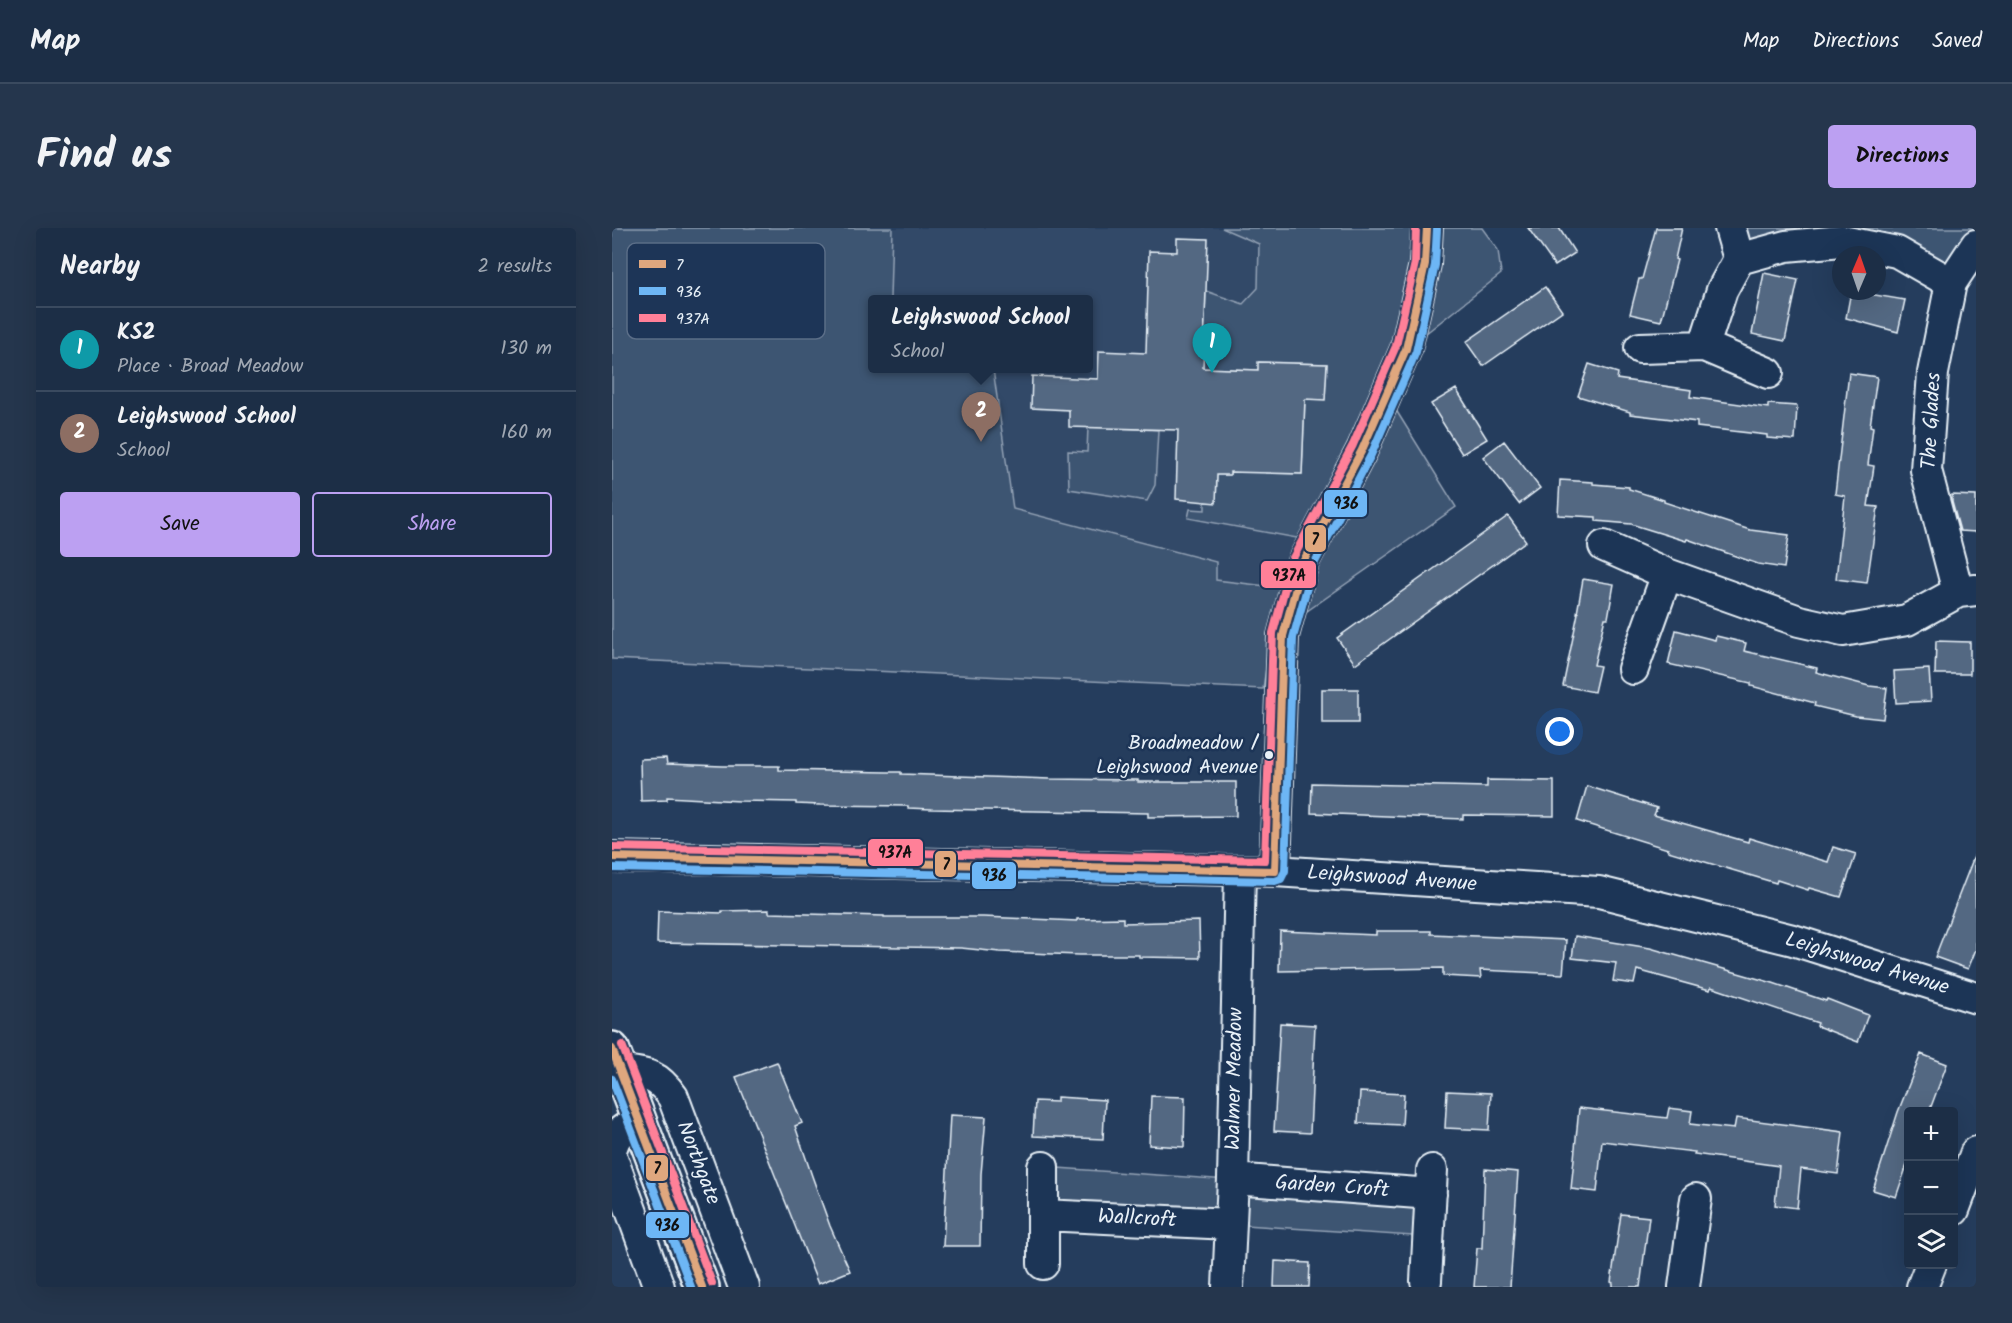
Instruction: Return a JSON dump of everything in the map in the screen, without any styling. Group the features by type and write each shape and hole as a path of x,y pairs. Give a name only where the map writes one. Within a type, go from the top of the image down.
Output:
{"main road":[{"name":"Northgate","path":"616,1060 702,1287"}],"street":[{"path":"1275,871 1283,636 1303,562 1362,450 1406,349 1425,264 1427,228"},
{"path":"1704,346 1722,290 1739,259 1730,228"},
{"path":"1739,259 1786,246 1842,241 1897,252 1951,283"},
{"name":"The Glades","path":"1604,546 1667,574 1799,621 1843,631 1907,620 1967,591 1926,470 1933,373 1951,283 1976,245"},
{"path":"1640,348 1704,346 1768,373"},
{"path":"1633,669 1667,574"},
{"name":"Leighswood Avenue","path":"612,857 1275,871 1599,892 1793,940 1976,998"},
{"name":"Walmer Meadow","path":"1228,1287 1233,1179 1240,870"},
{"name":"Northgate","path":"616,1060 663,1082 673,1097 744,1287"},
{"path":"612,1147 618,1134 624,1128 639,1121"},
{"path":"1958,1197 1976,1152"},
{"path":"612,1158 659,1287"},
{"path":"1042,1264 1043,1167"},
{"name":"Garden Croft","path":"1233,1179 1431,1182 1426,1281"},
{"path":"1684,1287 1696,1199"},
{"name":"Wallcroft","path":"1043,1215 1230,1224"},
{"path":"1922,1287 1929,1269"}],"shaded area":[{"path":"612,228 1416,228 1270,640 1263,689 612,659"},
{"path":"612,228 892,228 890,295 868,295 868,373 994,373 1013,509 1216,562 1216,580 1283,588 1270,640 1263,689 612,659"},
{"path":"1222,228 1416,228 1397,344 1302,539 1188,518 1190,509 1205,510 1205,502 1216,502 1217,475 1230,475 1232,425 1267,426 1266,473 1302,474 1305,399 1325,399 1327,364 1259,362 1258,370 1203,368 1206,291 1243,304 1258,288 1259,244"},
{"path":"1427,228 1482,228 1498,250 1501,274 1406,349"},
{"path":"1730,228 1976,228 1976,245 1951,283 1897,252 1886,252 1886,246 1832,246 1832,255 1739,259"},
{"path":"1391,402 1456,507 1297,618 1309,568"},
{"path":"1088,427 1158,430 1155,485 1147,501 1069,489 1068,451 1087,452"},
{"path":"1043,1167 1431,1194 1428,1237 1043,1215"}],"building":[{"path":"1528,228 1559,228 1575,253 1555,266"},
{"path":"1656,228 1682,228 1675,259 1677,260 1661,321 1630,314"},
{"path":"1177,238 1208,239 1203,368 1258,370 1258,362 1327,364 1325,400 1305,399 1302,474 1230,472 1230,475 1217,475 1216,503 1176,499 1178,430 1069,427 1069,410 1031,408 1032,376 1098,379 1099,351 1146,353 1149,251 1177,252"},
{"path":"1764,273 1798,280 1785,341 1752,334"},
{"path":"1545,287 1562,311 1483,366 1466,342"},
{"path":"1886,297 1905,300 1898,332 1846,318 1849,300 1886,300"},
{"path":"1589,364 1618,373 1617,379 1691,390 1690,397 1768,408 1768,404 1797,406 1795,440 1697,427 1697,422 1630,414 1630,412 1578,396"},
{"path":"1849,373 1877,377 1870,426 1873,427 1868,465 1874,466 1868,506 1878,507 1867,583 1836,579 1845,496 1835,494"},
{"path":"1456,389 1487,439 1462,454 1431,404"},
{"path":"1504,441 1540,488 1519,504 1483,457"},
{"path":"1560,480 1629,487 1629,489 1664,500 1664,502 1750,530 1789,535 1784,568 1758,564 1687,539 1686,541 1631,524 1596,521 1596,517 1558,515"},
{"path":"1952,495 1976,496 1976,532 1960,531"},
{"path":"1508,516 1526,541 1355,664 1337,638"},
{"path":"1583,579 1614,584 1608,618 1605,618 1594,665 1600,666 1594,692 1563,686"},
{"path":"1676,630 1715,640 1716,636 1746,643 1744,651 1817,668 1816,672 1869,686 1887,688 1883,719 1856,716 1814,706 1815,703 1751,686 1751,683 1668,664"},
{"path":"1936,641 1970,642 1970,674 1935,674"},
{"path":"1929,669 1931,701 1896,703 1894,671"},
{"path":"1322,689 1358,689 1358,723 1322,723"},
{"path":"666,758 667,764 779,766 779,770 901,772 901,774 1138,780 1138,782 1236,782 1236,816 1148,817 1148,813 932,809 908,808 908,806 820,805 667,797 667,800 641,801 640,759"},
{"path":"1487,780 1554,781 1554,816 1463,815 1463,819 1311,813 1312,783 1487,787"},
{"path":"1587,786 1657,808 1654,815 1748,842 1749,838 1828,862 1833,847 1856,854 1841,897 1777,880 1776,883 1577,821"},
{"path":"1975,854 1976,949 1968,969 1935,957"},
{"path":"769,910 769,913 884,917 983,917 1077,921 1077,919 1123,918 1123,923 1199,921 1200,958 1000,952 961,948 657,943 658,911 722,913 722,911"},
{"path":"1280,931 1376,935 1376,931 1431,931 1431,934 1566,940 1563,974 1480,970 1481,978 1443,976 1443,968 1279,971"},
{"path":"1575,936 1650,948 1773,983 1826,1001 1827,999 1868,1015 1858,1042 1817,1026 1818,1023 1711,987 1710,990 1637,970 1634,984 1613,981 1616,963 1572,958"},
{"path":"1280,1023 1315,1025 1310,1133 1274,1131"},
{"path":"1921,1054 1947,1064 1931,1107 1904,1107 1904,1174 1896,1197 1873,1190 1898,1112"},
{"path":"777,1062 802,1123 795,1126 812,1176 830,1226 850,1271 818,1284 736,1077"},
{"path":"1447,1091 1491,1093 1489,1130 1445,1128"},
{"path":"1360,1092 1404,1094 1402,1125 1358,1123"},
{"path":"1151,1096 1185,1097 1184,1147 1149,1145"},
{"path":"1057,1097 1105,1100 1103,1139 1033,1136 1035,1101 1057,1102"},
{"path":"1579,1108 1667,1118 1669,1108 1692,1111 1690,1124 1734,1129 1736,1118 1843,1132 1838,1174 1801,1169 1797,1208 1775,1205 1779,1166 1694,1154 1695,1152 1602,1141 1597,1192 1571,1189"},
{"path":"950,1115 986,1117 981,1174 980,1246 943,1246"},
{"path":"1485,1169 1518,1172 1510,1287 1474,1287 1477,1248 1482,1248"},
{"path":"1621,1214 1649,1217 1640,1287 1613,1287 1611,1282"},
{"path":"1275,1261 1310,1263 1309,1287 1274,1287"}],"transit line":[{"name":"937A","path":"612,847 1265,860 1273,633 1293,558 1353,445 1396,346 1415,263 1416,228"},
{"name":"7","path":"612,857 1275,871 1283,636 1303,562 1362,450 1406,349 1425,264 1427,228"},
{"name":"936","path":"612,868 1275,881 1281,879 1285,871 1293,638 1313,566 1371,455 1416,352 1435,265 1437,229"},
{"name":"937A","path":"622,1045 712,1283"},
{"name":"7","path":"612,1049 702,1287"},
{"name":"936","path":"612,1079 691,1287"}],"place":[{"name":"KS2","path":"1212,373"},
{"name":"Leighswood School","path":"981,442"},
{"name":"Broadmeadow / Leighswood Avenue","path":"1269,755"}]}
